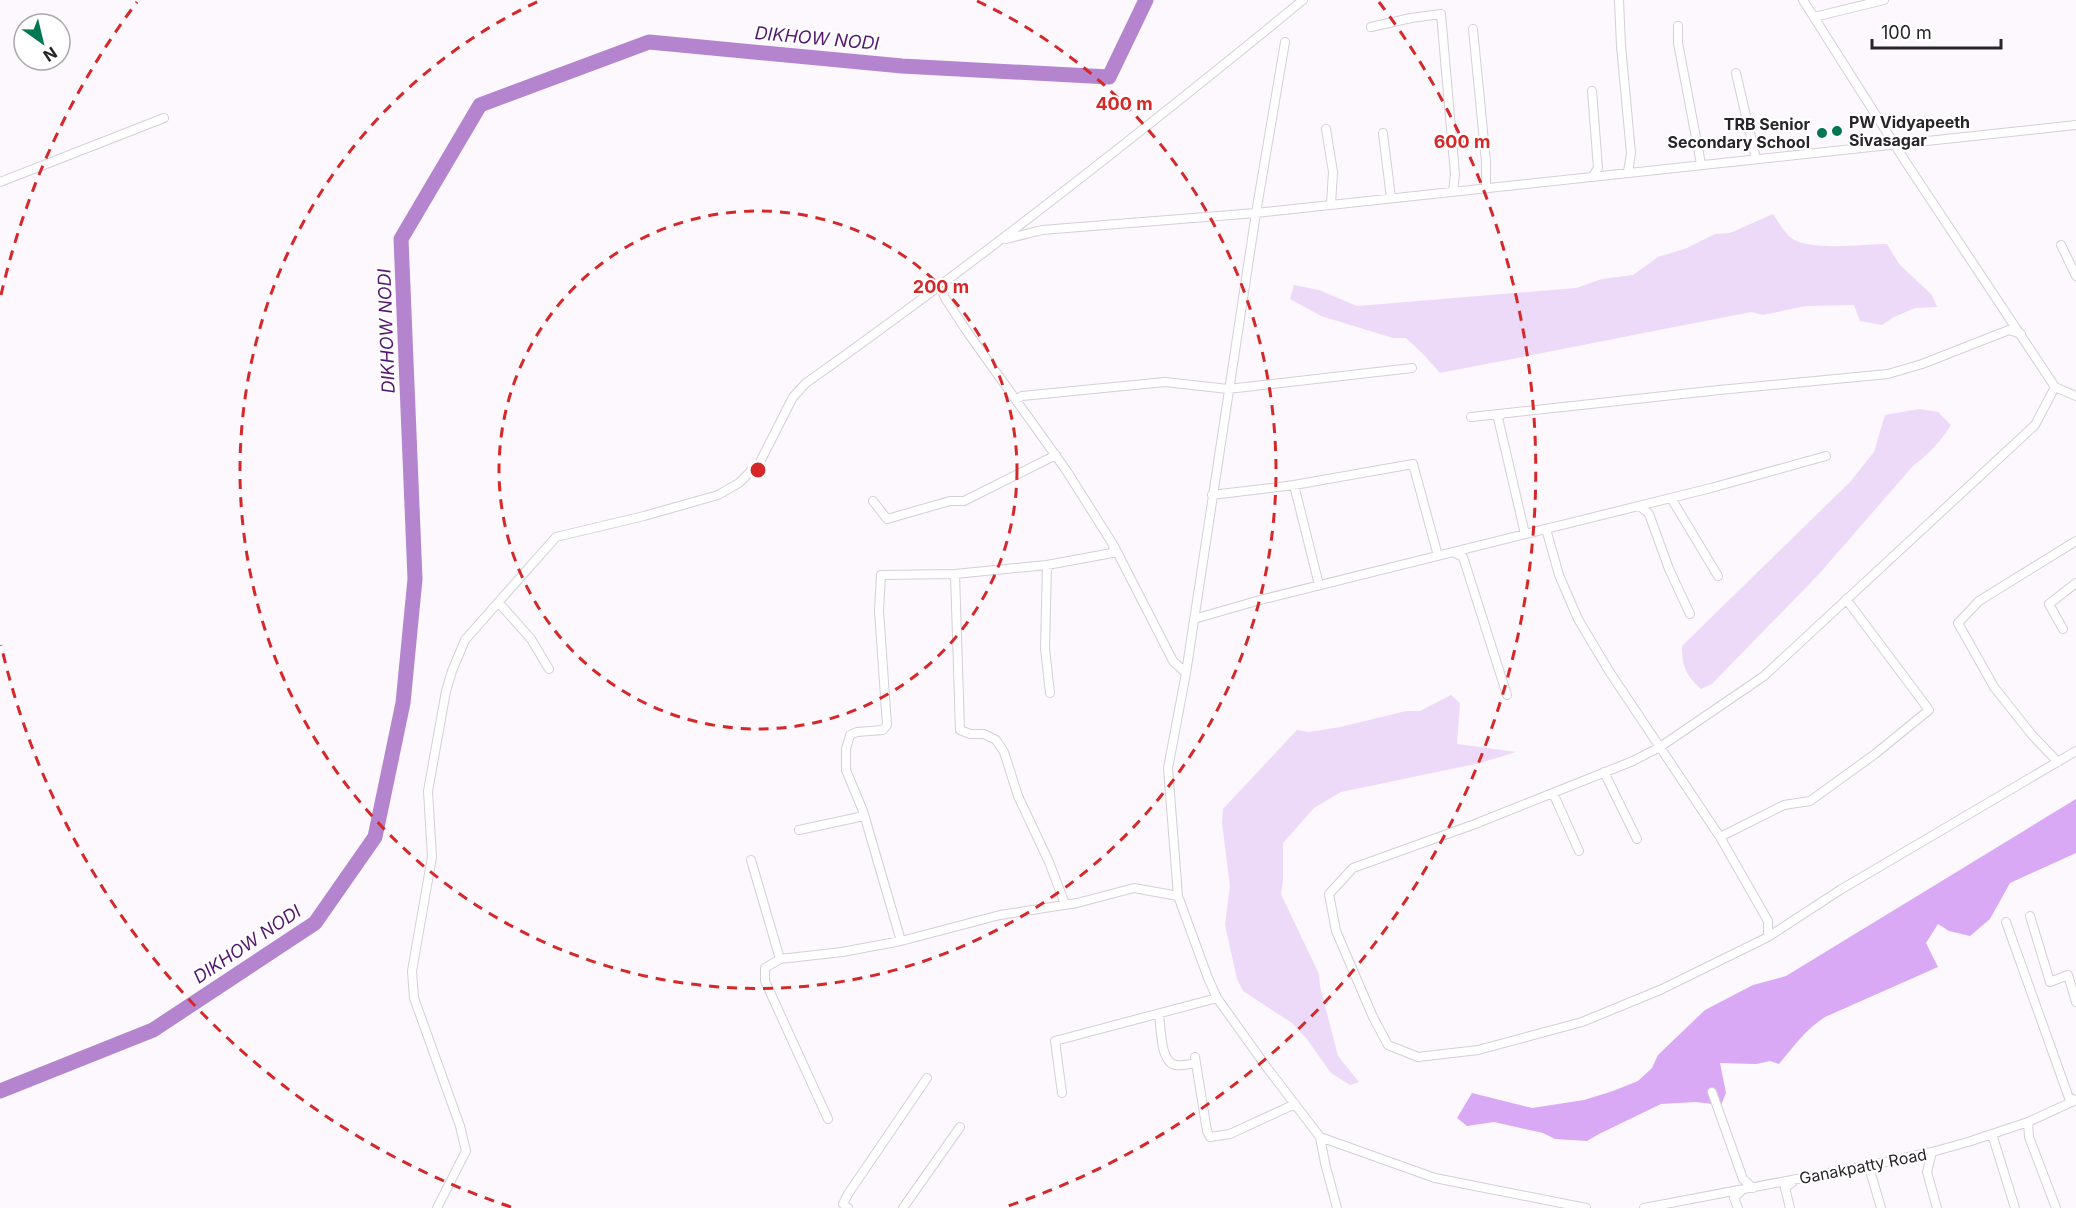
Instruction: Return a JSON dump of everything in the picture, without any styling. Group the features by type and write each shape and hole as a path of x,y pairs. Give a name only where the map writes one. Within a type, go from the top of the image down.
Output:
{"street":[{"path":"437,1208 466,1151 460,1126 414,998 412,971 432,857 428,791 446,691 465,640 556,537 718,495 739,483 760,462 793,397 806,382 1002,240 1303,0"},
{"path":"1619,0 1620,46 1631,153 1628,172"},
{"path":"1803,0 2055,387 2076,396"},
{"path":"1814,17 1884,0"},
{"path":"1371,27 1441,14 1455,174 1453,190"},
{"path":"1677,27 1701,164"},
{"path":"1473,29 1486,162 1486,187"},
{"path":"1285,42 1228,389 1186,673 1168,768 1178,896 1217,998 1320,1137 1324,1163 1337,1208"},
{"path":"1736,73 1756,159"},
{"path":"1592,91 1598,168 1593,176"},
{"path":"0,182 164,118"},
{"path":"1002,240 1042,230 1256,213 1453,190 2076,125"},
{"path":"1326,129 1333,172 1331,204"},
{"path":"1383,133 1391,198"},
{"path":"2061,245 2076,276"},
{"path":"940,287 968,333 1056,455 1114,546 1173,661 1186,673"},
{"path":"1471,417 1888,374 1922,364 2009,330 2021,334"},
{"path":"1017,399 1022,396 1165,382 1228,389 1412,368"},
{"path":"2055,387 2035,425 1764,676 1660,747 1633,761 1475,824 1353,868 1329,894 1336,931 1373,1017 1388,1045 1418,1057 1478,1050 1582,1022 1660,990 1768,937 1840,890 2076,751"},
{"path":"1502,414 1498,418 1525,534"},
{"path":"873,501 887,519 950,501 964,501 1056,455"},
{"path":"1194,619 1319,585 1640,506 1826,456"},
{"path":"1212,495 1294,485 1413,464 1438,556"},
{"path":"1294,485 1319,585"},
{"path":"1671,498 1718,576"},
{"path":"1640,506 1649,514 1669,569 1690,614"},
{"path":"1546,529 1559,575 1578,619 1720,837 1768,921 1768,937"},
{"path":"2058,762 2032,735 1994,687 1958,623 1979,601 2076,541"},
{"path":"901,941 864,816 845,766 850,735 857,732 883,730 887,725 879,611 881,575 955,574 1047,565 1112,553 1114,546"},
{"path":"1453,552 1463,557 1507,695"},
{"path":"1047,565 1045,649 1050,693"},
{"path":"955,574 960,730 970,734 984,735 996,741 1004,752 1018,796 1050,862 1065,904"},
{"path":"2063,629 2049,604 2076,583"},
{"path":"1720,837 1784,805 1810,801 1875,754 1929,710 1846,599"},
{"path":"499,603 531,639 549,669"},
{"path":"1604,772 1637,838"},
{"path":"1553,793 1580,851"},
{"path":"800,830 864,816"},
{"path":"751,860 780,959"},
{"path":"828,1119 765,981 765,968 780,959 842,952 901,941 1000,915 1065,904 1134,888 1178,896"},
{"path":"2030,916 2050,982 2068,975 2076,1002"},
{"path":"2006,922 2069,1098 2076,1100"},
{"path":"1062,1093 1055,1041 1217,998"},
{"path":"1159,1014 1165,1057 1169,1063 1177,1065 1195,1060 1210,1137 1230,1134 1295,1104"},
{"path":"848,1208 843,1204 848,1194 927,1078"},
{"path":"1713,1092 1743,1179 1753,1188"},
{"name":"Ganakpatty Road","path":"1645,1208 1932,1152 2028,1122 2076,1100"},
{"path":"2028,1122 2029,1137 2056,1208"},
{"path":"903,1208 960,1127"},
{"path":"1992,1134 2015,1208"},
{"path":"1320,1137 1435,1178 1552,1205 1586,1208"},
{"path":"1932,1152 1927,1172 1938,1208"},
{"path":"1876,1164 1871,1174 1881,1208"},
{"path":"1790,1208 1785,1188 1797,1179"},
{"path":"1738,1208 1734,1198 1742,1190"}],"shaded area":[{"path":"1773,214 1787,235 1798,242 1822,246 1887,244 1899,264 1932,295 1937,307 1915,308 1882,325 1860,321 1854,305 1806,306 1763,315 1751,312 1440,373 1406,338 1393,338 1321,316 1290,299 1294,285 1319,290 1357,306 1576,288 1602,279 1633,275 1658,257 1687,248 1715,234 1730,233"},
{"path":"1919,409 1938,412 1951,425 1943,437 1913,466 1819,574 1712,684 1701,689 1686,670 1682,646 1850,482 1874,452 1885,415"},
{"path":"1451,695 1460,703 1457,744 1516,752 1480,763 1341,792 1314,808 1283,843 1281,894 1319,974 1338,1056 1359,1082 1350,1085 1331,1073 1306,1038 1292,1023 1243,991 1237,979 1225,925 1230,886 1222,823 1223,809 1297,730 1309,732 1406,711 1420,711"},
{"path":"2076,799 2076,853 2010,883 1990,919 1970,936 1949,931 1938,924 1926,943 1938,967 1825,1017 1806,1033 1779,1064 1770,1061 1756,1064 1720,1063 1726,1093 1721,1105 1696,1102 1661,1104 1587,1141 1555,1139 1543,1133 1494,1122 1467,1126 1457,1118 1472,1093 1532,1108 1584,1100 1638,1081 1652,1068 1658,1055 1705,1010 1753,985 1786,976"}],"waterway":[{"name":"DIKHOW NODI","path":"0,1091 153,1030 315,923 375,837 403,703 415,579 401,239 480,105 649,42 902,66 1109,77 1146,0"}],"place":[{"name":"PW Vidyapeeth Sivasagar","path":"1837,131"},
{"name":"TRB Senior Secondary School","path":"1822,133"}]}
